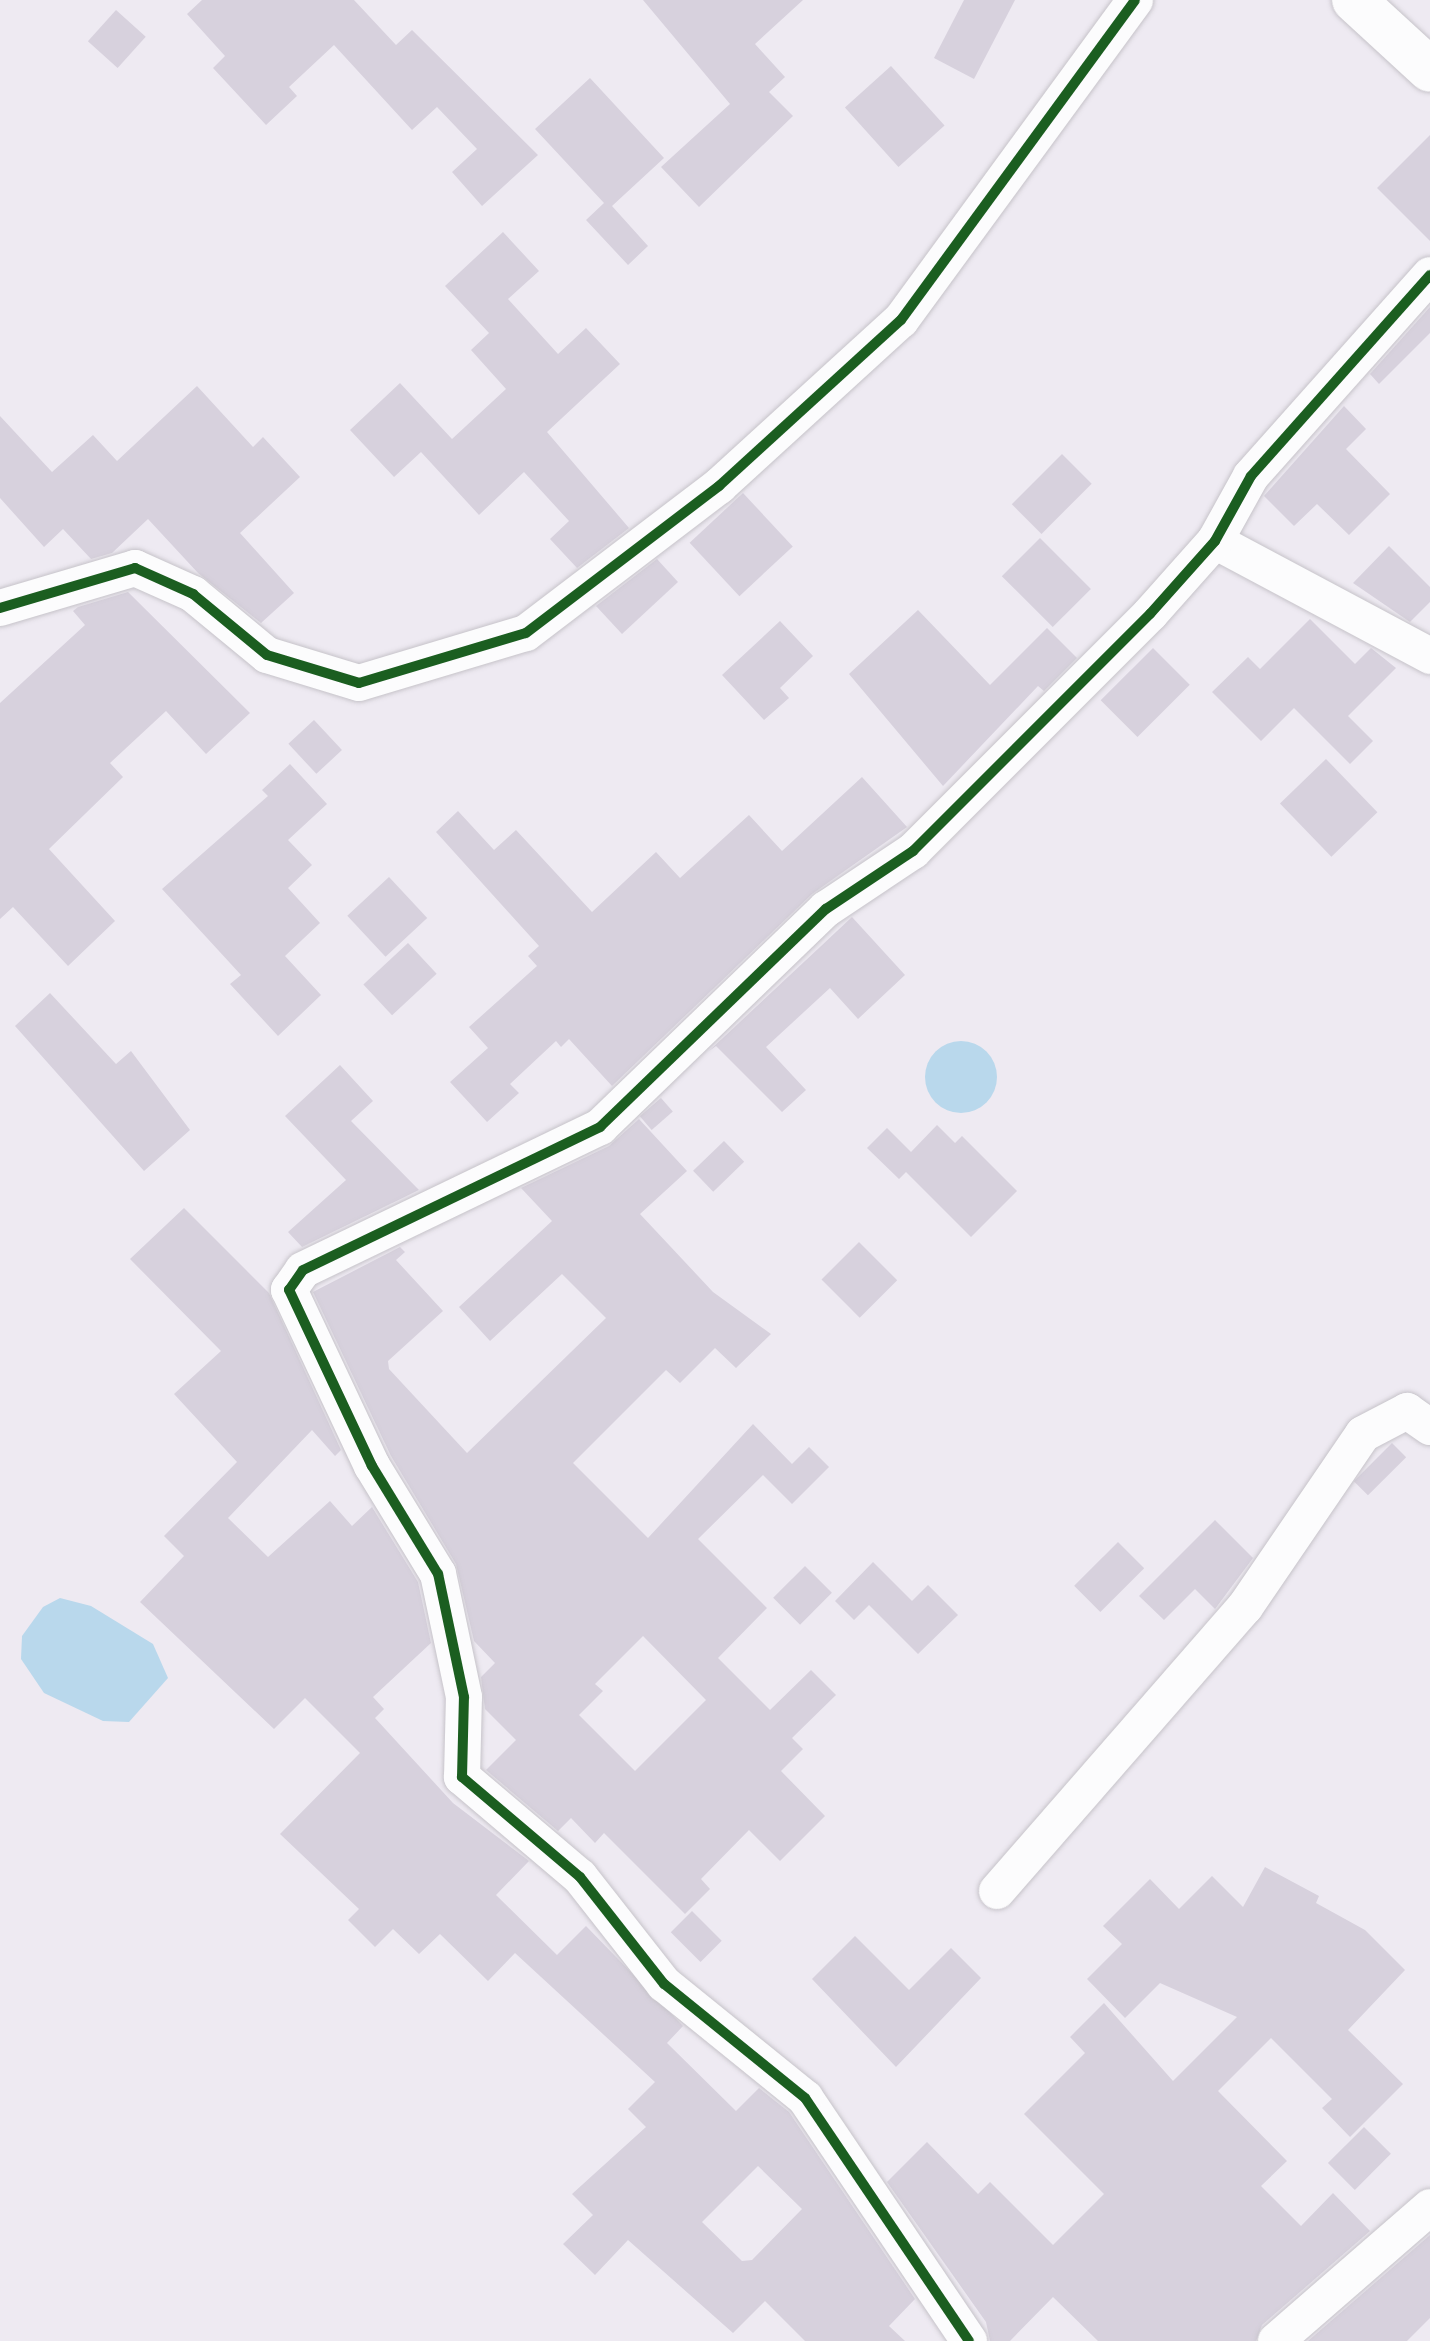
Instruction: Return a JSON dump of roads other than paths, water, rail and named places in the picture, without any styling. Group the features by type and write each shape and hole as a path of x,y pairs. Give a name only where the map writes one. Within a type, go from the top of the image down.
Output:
{"street":[{"path":"0,608 135,568 193,594 267,655 359,683 526,633 719,486 901,320 1135,0"},
{"path":"1354,0 1430,70"},
{"path":"969,2341 805,2098 664,1984 580,1877 462,1777 464,1697 438,1574 372,1466 289,1290 303,1270 600,1127 826,909 913,851 1215,541 1251,476 1430,275"},
{"path":"1215,541 1430,656"},
{"path":"997,1891 1245,1607 1363,1434 1407,1411 1430,1427"},
{"path":"1276,2341 1430,2207"}],"water":[{"path":"954,1041 968,1041 987,1051 997,1070 997,1084 987,1103 968,1113 954,1113 935,1103 925,1084 925,1070 935,1051"},
{"path":"60,1598 91,1606 153,1644 168,1678 129,1722 103,1721 44,1693 21,1659 22,1636 43,1607"}]}
